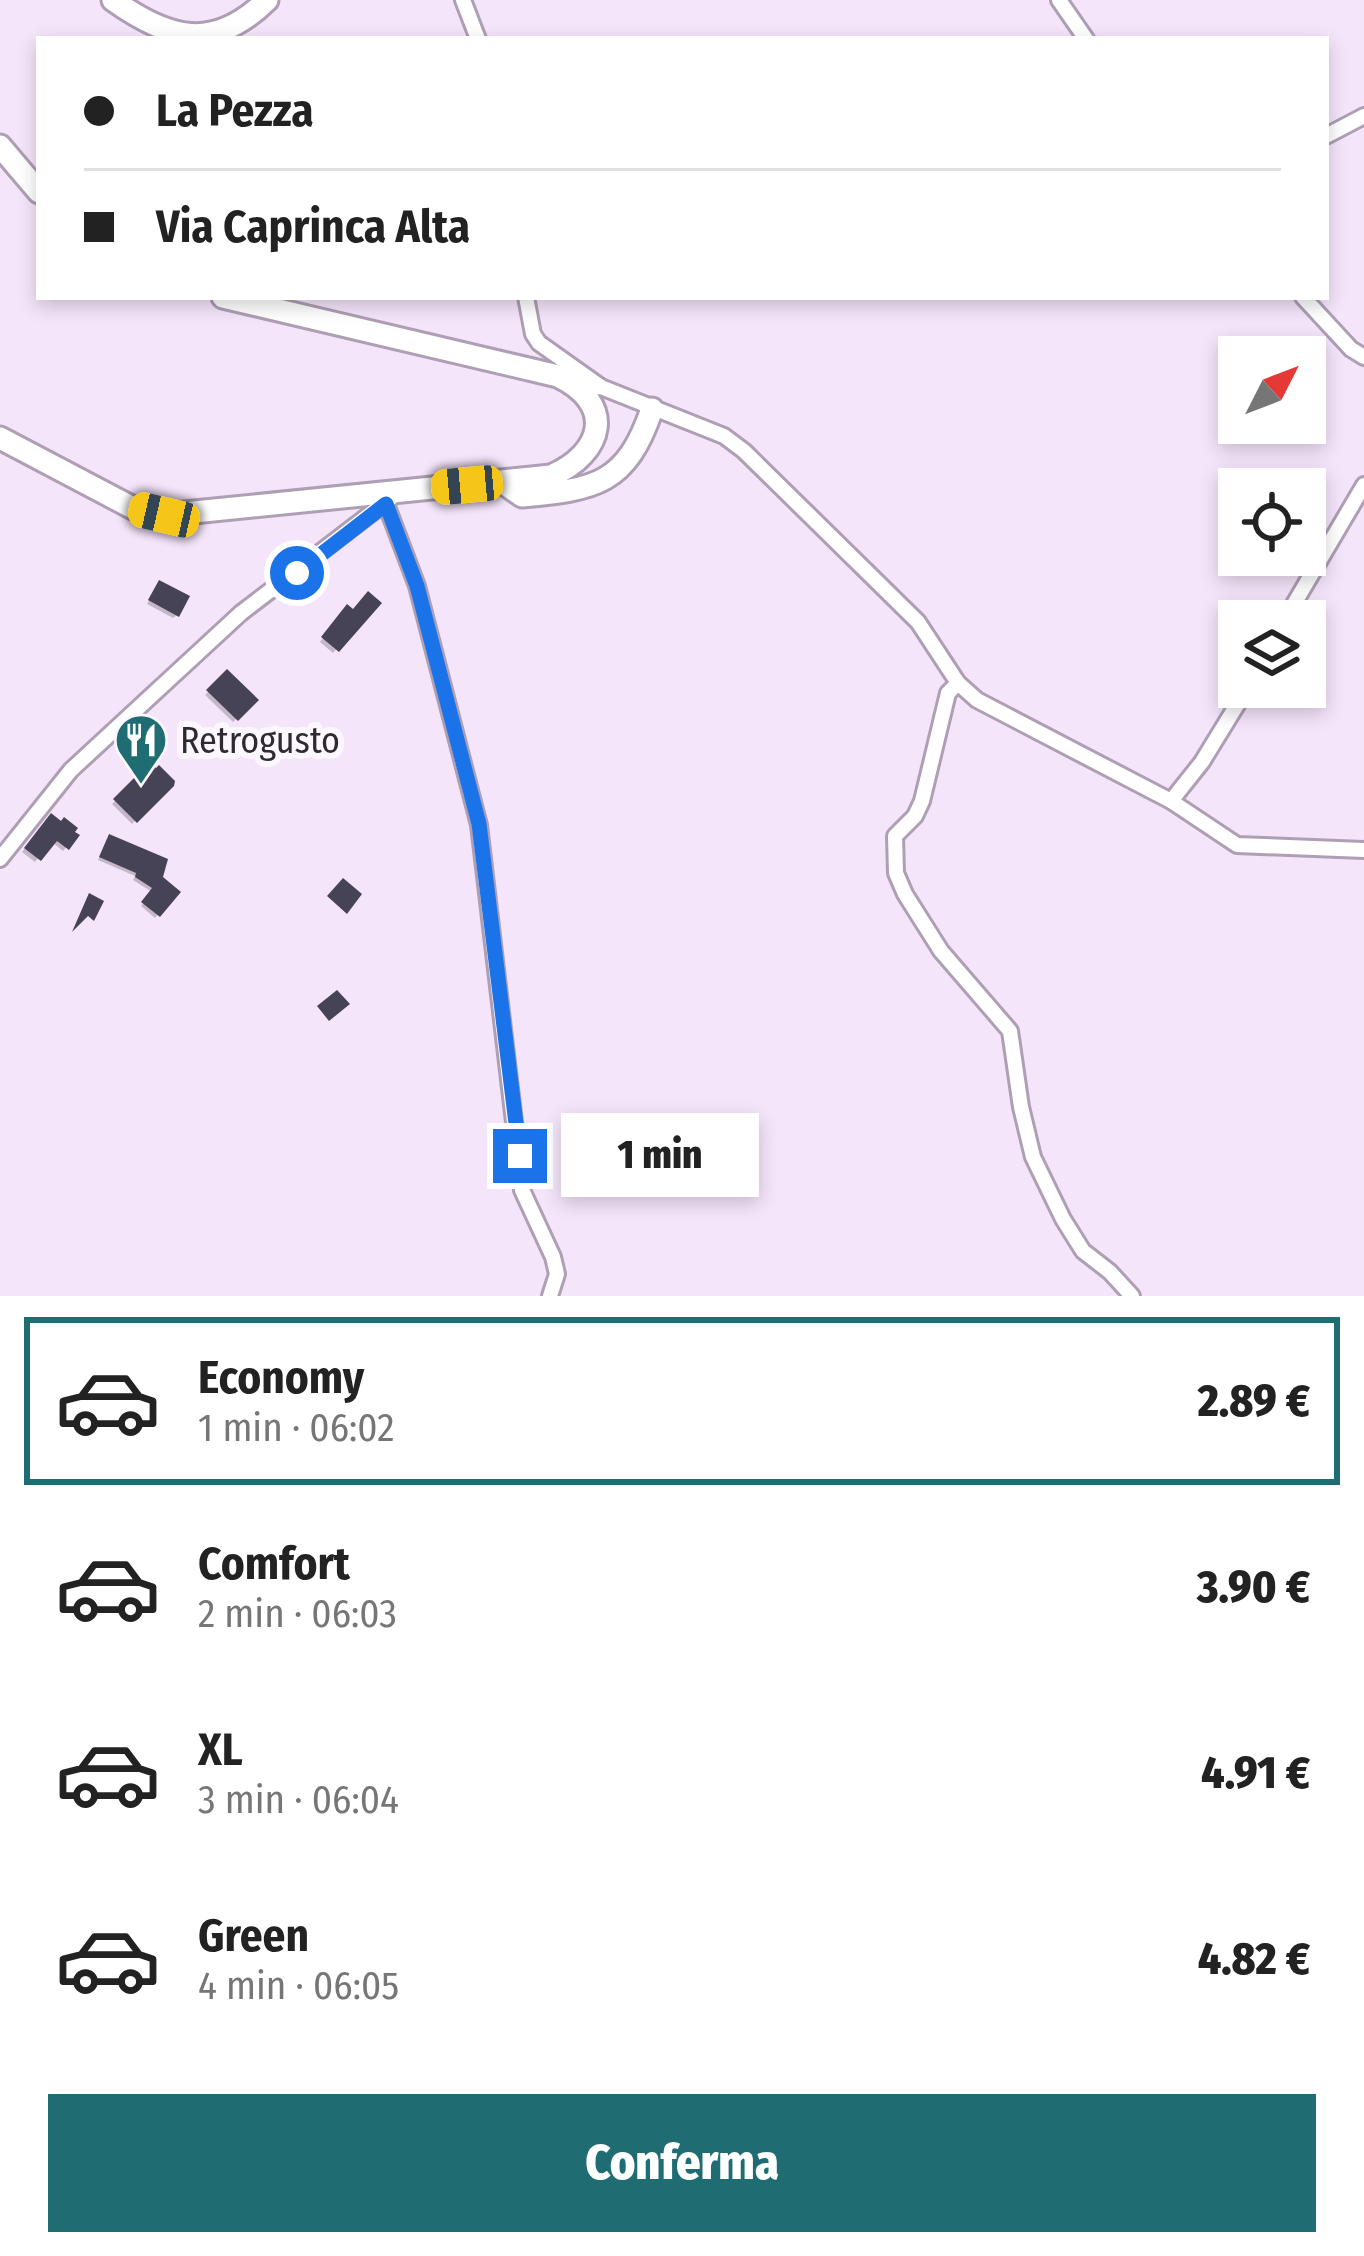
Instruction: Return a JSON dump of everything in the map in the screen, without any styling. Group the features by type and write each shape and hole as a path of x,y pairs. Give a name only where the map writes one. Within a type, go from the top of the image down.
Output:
{"main road":[{"path":"113,0 157,28 205,36 229,30 268,0"},
{"path":"0,146 36,188"},
{"path":"0,438 133,508 164,515 391,498 551,476 584,458 597,428 590,388 559,376 237,300"},
{"path":"502,482 522,496 571,491 612,477 628,463 652,409"}],"street":[{"path":"464,0 477,36"},
{"path":"1058,0 1084,36"},
{"path":"1329,134 1364,116"},
{"path":"527,300 539,343 590,388 724,436 744,451 918,622 958,683 996,712 1171,801 1238,845 1364,850"},
{"path":"1306,300 1351,349 1364,356"},
{"path":"1296,600 1364,485"},
{"path":"0,859 70,770 241,613 391,498 479,824 523,1190 553,1257 557,1274 550,1296"},
{"path":"958,683 948,693 922,801 915,816 895,836 896,873 941,951 1010,1031 1033,1157 1063,1219 1082,1251 1132,1296"},
{"path":"1171,801 1235,708"}],"building":[{"path":"159,580 190,596 179,617 148,600"},
{"path":"368,591 382,603 339,652 321,637 347,604 353,609"},
{"path":"227,669 259,700 238,721 206,690"},
{"path":"150,762 175,781 174,786 137,823 113,799"},
{"path":"51,813 61,821 64,817 80,835 69,850 57,841 41,861 24,848"},
{"path":"109,834 168,859 163,877 181,892 160,917 141,902 152,888 135,877 136,873 99,857"},
{"path":"343,878 362,894 347,914 327,896"},
{"path":"89,893 104,901 94,921 88,916 72,932"},
{"path":"337,990 350,1004 329,1021 317,1006"}],"place":[{"name":"Retrogusto","path":"141,786"}],"route":[{"path":"297,573 386,504 417,586 479,824 520,1156"}]}
